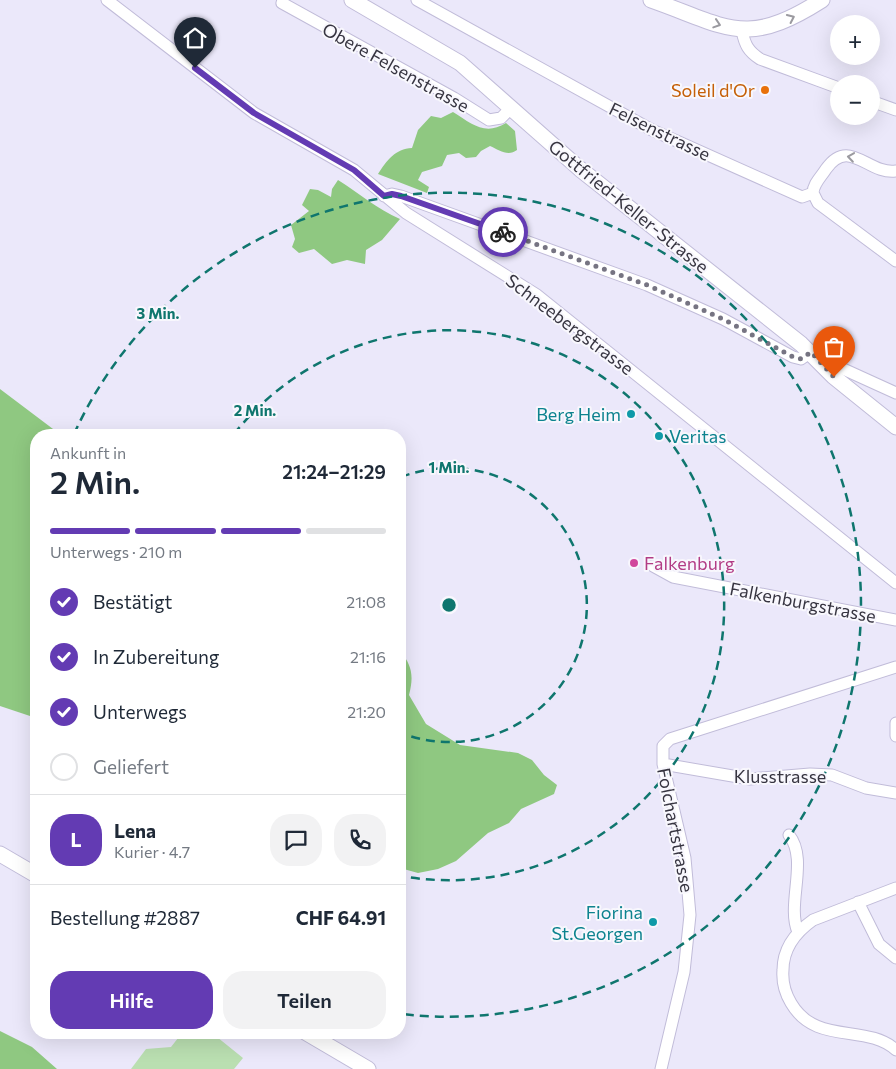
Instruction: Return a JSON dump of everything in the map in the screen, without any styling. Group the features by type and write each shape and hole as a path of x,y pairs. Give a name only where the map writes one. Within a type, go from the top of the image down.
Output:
{"street":[{"name":"Schneebergstrasse","path":"107,0 254,113 354,170 406,213 485,260 537,295 896,583"},
{"name":"Obere Felsenstrasse","path":"283,0 282,3 489,120 501,118 511,108"},
{"name":"Gottfried-Keller-Strasse","path":"352,0 460,63 580,169 811,352 830,372 896,427"},
{"name":"Felsenstrasse","path":"417,0 652,130 802,197 813,193"},
{"path":"651,0 716,24 742,31 770,27 790,19 822,0"},
{"path":"742,31 744,44 750,52 760,59 830,85"},
{"path":"880,104 896,110"},
{"path":"896,171 883,171 857,157 844,156 830,163 813,188 813,193 818,203 896,261"},
{"path":"384,196 392,194 401,196 647,285 723,319 793,357 801,359 811,352"},
{"path":"830,372 835,368 841,368 896,393"},
{"name":"Falkenburgstrasse","path":"653,566 673,577 896,620"},
{"name":"Folchartstrasse","path":"661,1069 684,972 690,915 685,858 663,764 663,746 670,739 896,667"},
{"path":"896,723 896,736"},
{"name":"Klusstrasse","path":"663,764 750,779 810,774 832,775 866,788 896,794"},
{"path":"789,834 795,845 796,872 793,916 798,932"},
{"path":"0,854 30,872"},
{"path":"896,888 813,920 798,932 787,950 782,969 785,989 798,1013 821,1029 879,1041 896,1050"},
{"path":"858,902 878,944 896,958"},
{"path":"317,1039 368,1069"}],"green space":[{"path":"453,112 479,127 492,128 506,123 515,131 517,150 507,153 490,146 481,151 476,157 466,158 459,153 447,155 442,166 422,172 418,180 429,187 427,193 378,174 392,156 412,148 418,130 431,116 441,118"},
{"path":"338,180 376,206 400,219 382,240 366,250 365,264 347,260 332,264 314,249 299,253 292,247 295,239 291,225 309,211 302,205 310,189 318,190 331,197 332,189"},
{"path":"0,389 53,429 30,429 30,716 0,706"},
{"path":"406,660 412,676 409,695 426,724 460,745 518,753 532,760 544,775 557,785 554,794 521,809 509,823 488,833 456,861 438,869 418,873 406,870"},
{"path":"0,1031 32,1047 57,1069 0,1069"},
{"path":"177,1039 219,1039 243,1058 234,1069 131,1069 146,1049 171,1047"}],"way so far":[{"path":"503,232 647,285 723,319 776,349 798,359 804,358 811,352 834,377"}],"place":[{"name":"Soleil d'Or","path":"765,90"},
{"name":"Berg Heim","path":"631,414"},
{"name":"Veritas","path":"659,436"},
{"name":"Falkenburg","path":"634,563"},
{"name":"Fiorina St.Georgen","path":"653,922"}],"route":[{"path":"195,68 254,113 354,170 384,196 392,194 401,196 503,232"}]}
